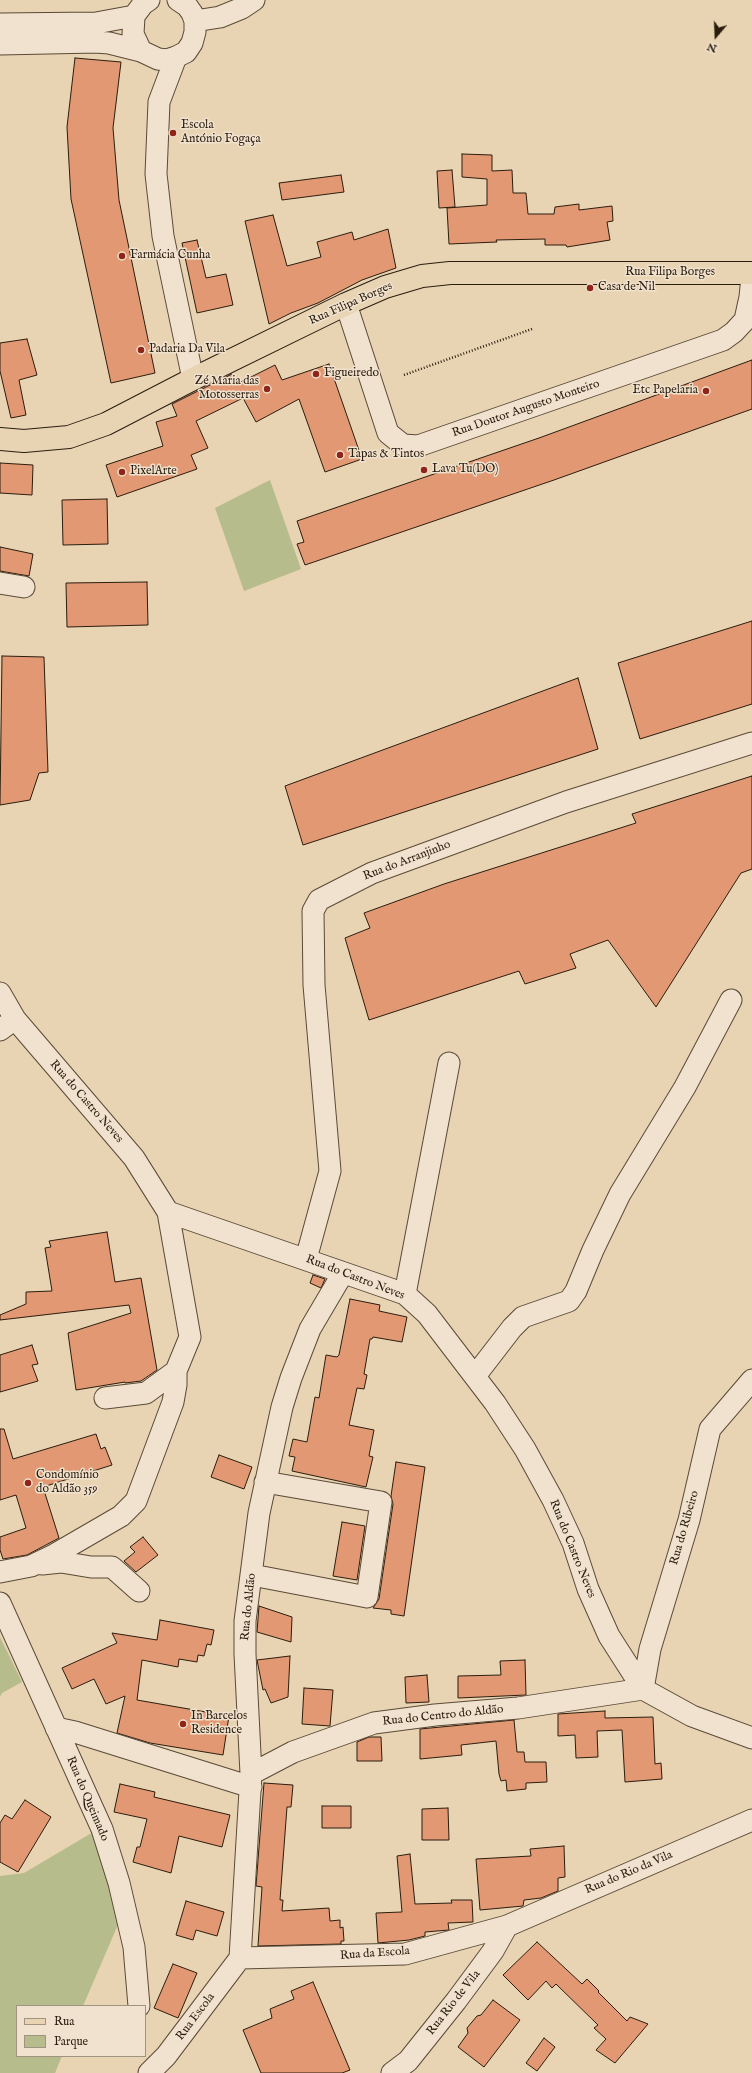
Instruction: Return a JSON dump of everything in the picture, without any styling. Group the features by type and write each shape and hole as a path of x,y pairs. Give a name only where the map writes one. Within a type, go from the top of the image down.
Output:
{"main road":[{"name":"Rua Filipa Borges","path":"0,439 24,441 68,437 106,424 193,379 346,304 385,287 422,276 450,273 752,274"}],"street":[{"path":"0,44 96,42 109,43 158,59 176,57 186,52 192,43 195,32 195,21 187,6 179,0"},
{"path":"195,21 220,17 242,8 254,0"},
{"path":"0,24 96,23 143,5"},
{"path":"143,5 133,34 145,54 161,94"},
{"path":"176,57 161,94 156,174 163,236 193,379"},
{"name":"Rua Doutor Augusto Monteiro","path":"346,304 388,433 403,445 418,446 724,340 745,320 750,297 752,274"},
{"path":"0,583 24,587"},
{"name":"Rua do Arranjinho","path":"306,1259 330,1171 314,985 313,911 319,900 379,870 566,802 752,743"},
{"path":"0,993 7,1025"},
{"path":"475,1376 512,1328 523,1317 569,1301 576,1291 593,1250 620,1194 685,1087 731,1000"},
{"name":"Rua do Castro Neves","path":"7,1025 134,1158 168,1212 405,1294 427,1314 475,1376 525,1449 553,1500 572,1543 588,1589 609,1636 643,1689"},
{"path":"405,1294 449,1063"},
{"path":"31,1566 52,1556 121,1516 136,1501 173,1402 176,1385 176,1371 190,1337 168,1212"},
{"name":"Rua do Aldão","path":"240,1958 251,1780 245,1654 246,1622 265,1482 282,1407 291,1378 310,1329 343,1273"},
{"path":"105,1398 146,1393 176,1371"},
{"name":"Rua do Ribeiro","path":"643,1689 650,1649 688,1520 710,1429 752,1380"},
{"path":"252,1575 367,1597 381,1502 265,1482"},
{"path":"0,1572 61,1562 91,1567 112,1567 139,1591"},
{"name":"Rua do Queimado","path":"0,1604 102,1828 119,1883 134,1947 139,2005"},
{"path":"643,1689 692,1716 752,1738"},
{"name":"Rua do Centro do Aldão","path":"251,1780 293,1752 374,1723 435,1715 518,1708 643,1689"},
{"path":"56,1728 251,1780"},
{"name":"Rua do Rio da Vila","path":"507,1926 752,1820"},
{"name":"Rua da Escola","path":"240,1958 404,1954 507,1926"},
{"name":"Rua Rio de Vila","path":"392,2073 408,2061 456,2001 493,1951 507,1926"},
{"name":"Rua Escola","path":"149,2073 166,2056 240,1958"},
{"path":"144,2057 145,2073"}],"path":[{"path":"404,375 532,330"}],"green space":[{"path":"270,480 301,569 244,591 215,508"},
{"path":"0,1637 22,1682 2,1693 0,1697"},
{"path":"95,1831 120,1920 83,2005 16,2005 16,2057 62,2057 55,2073 0,2073 0,1876 24,1873"}],"building":[{"path":"75,58 121,62 113,128 119,200 155,373 111,383 71,199 67,127"},
{"path":"462,154 492,155 492,171 512,170 513,193 526,193 528,214 554,214 555,207 579,204 579,210 612,206 613,221 607,222 610,240 567,247 566,245 545,245 545,239 496,240 497,242 449,244 447,208 487,205 487,179 462,177"},
{"path":"452,170 455,207 439,208 437,171"},
{"path":"341,175 344,192 282,200 279,183"},
{"path":"273,215 287,266 321,257 317,242 352,232 354,240 388,229 396,268 362,280 318,303 291,313 269,324 245,221"},
{"path":"197,240 206,278 226,274 233,305 197,313 182,243"},
{"path":"27,339 37,375 19,380 26,415 11,418 0,371 0,343"},
{"path":"752,360 752,409 554,480 305,565 297,544 304,542 297,521 539,438"},
{"path":"329,364 362,459 325,472 299,399 256,422 243,398 196,421 208,448 191,455 197,469 117,497 106,465 163,446 156,422 177,416 172,404 232,374 237,384 275,365 282,380"},
{"path":"0,463 33,465 32,495 0,493"},
{"path":"107,499 108,544 63,545 62,500"},
{"path":"0,547 33,554 29,576 0,571"},
{"path":"147,582 148,625 67,627 66,583"},
{"path":"752,621 752,704 640,739 618,663"},
{"path":"2,656 44,657 48,772 39,773 30,800 0,805"},
{"path":"578,678 598,749 303,845 285,786"},
{"path":"752,776 752,869 741,873 656,1007 608,940 570,954 576,968 525,984 519,971 369,1020 345,938 370,928 364,913 444,884 636,823 632,814"},
{"path":"107,1232 115,1282 141,1278 157,1370 141,1381 125,1382 76,1390 68,1333 131,1313 129,1305 0,1320 0,1315 26,1304 26,1292 52,1291 45,1248 51,1247 49,1241"},
{"path":"313,1275 325,1279 321,1288 310,1283"},
{"path":"350,1299 380,1305 379,1311 407,1317 402,1342 373,1337 370,1339 364,1374 367,1375 364,1389 357,1388 349,1425 374,1430 369,1456 373,1457 366,1487 292,1471 295,1457 289,1456 293,1439 307,1442 315,1397 319,1398 326,1355 337,1357 339,1355"},
{"path":"32,1345 38,1364 32,1365 38,1381 0,1392 0,1355"},
{"path":"0,1429 4,1429 13,1459 96,1434 101,1449 105,1447 112,1465 43,1487 59,1538 27,1555 3,1559 0,1550 0,1537 26,1528 16,1495 0,1500"},
{"path":"219,1455 252,1467 244,1489 211,1477"},
{"path":"396,1462 425,1467 404,1616 391,1614 391,1610 373,1608 379,1599 393,1504 391,1496"},
{"path":"342,1522 365,1526 357,1580 333,1576"},
{"path":"143,1537 158,1555 136,1572 124,1561 135,1552 130,1547"},
{"path":"259,1606 292,1617 291,1642 257,1632"},
{"path":"160,1620 214,1630 211,1645 207,1644 204,1656 198,1655 197,1662 179,1659 178,1667 142,1660 137,1700 229,1716 223,1755 150,1743 117,1733 125,1696 106,1704 94,1679 72,1689 62,1668 117,1643 112,1633 157,1640"},
{"path":"290,1656 288,1697 271,1703 265,1689 263,1690 257,1660"},
{"path":"525,1660 526,1695 458,1698 458,1676 501,1675 500,1661"},
{"path":"427,1675 429,1702 406,1703 405,1677"},
{"path":"304,1688 333,1690 330,1726 302,1724"},
{"path":"605,1711 605,1718 653,1717 655,1764 661,1763 662,1779 625,1782 622,1730 597,1731 598,1757 576,1758 575,1735 558,1736 558,1714"},
{"path":"514,1720 517,1752 524,1752 525,1762 546,1762 547,1782 526,1783 526,1789 507,1791 506,1780 501,1781 499,1774 496,1741 461,1745 462,1755 420,1759 420,1729"},
{"path":"369,1737 381,1737 382,1761 357,1761 357,1742"},
{"path":"264,1783 293,1785 291,1807 287,1807 280,1900 283,1900 282,1911 329,1908 330,1921 340,1920 340,1928 343,1927 344,1941 341,1941 341,1944 258,1946 262,1887 256,1886"},
{"path":"120,1784 155,1792 154,1797 230,1815 222,1847 179,1836 171,1873 133,1862 137,1847 140,1847 147,1819 114,1812"},
{"path":"25,1800 51,1817 18,1872 0,1862 0,1823 5,1815 12,1819"},
{"path":"322,1806 351,1806 351,1828 322,1828"},
{"path":"448,1808 449,1840 422,1840 422,1809"},
{"path":"564,1846 565,1877 558,1878 558,1891 541,1898 524,1900 523,1906 480,1910 476,1859 531,1856 530,1849"},
{"path":"410,1854 415,1904 452,1903 451,1900 472,1900 473,1922 448,1923 449,1930 425,1932 425,1936 409,1940 378,1943 376,1913 402,1912 397,1856"},
{"path":"186,1901 224,1912 217,1936 196,1930 193,1940 176,1935"},
{"path":"537,1942 582,1984 587,1979 627,2021 630,2017 648,2024 615,2063 596,2050 606,2039 594,2028 598,2025 556,1984 552,1988 546,1981 528,2000 503,1975"},
{"path":"173,1964 197,1973 178,2018 154,2008"},
{"path":"313,1982 350,2070 342,2073 261,2073 243,2030 272,2018 270,2009 294,1999 291,1991"},
{"path":"493,2000 520,2020 484,2067 458,2047 468,2033 467,2028 477,2016 481,2015"},
{"path":"544,2038 555,2047 537,2071 526,2063"}],"place":[{"name":"Escola António Fogaça","path":"173,133"},
{"name":"Farmácia Cunha","path":"122,256"},
{"name":"Casa de Nil","path":"590,288"},
{"name":"Padaria Da Vila","path":"141,350"},
{"name":"Figueiredo","path":"316,374"},
{"name":"Zé Maria das Motosserras","path":"267,389"},
{"name":"Etc Papelaria","path":"706,391"},
{"name":"Tapas & Tintos","path":"340,455"},
{"name":"Lava Tu(DO)","path":"424,470"},
{"name":"PixelArte","path":"122,472"},
{"name":"Condomínio do Aldão 359","path":"28,1483"},
{"name":"In Barcelos Residence","path":"183,1724"}]}
